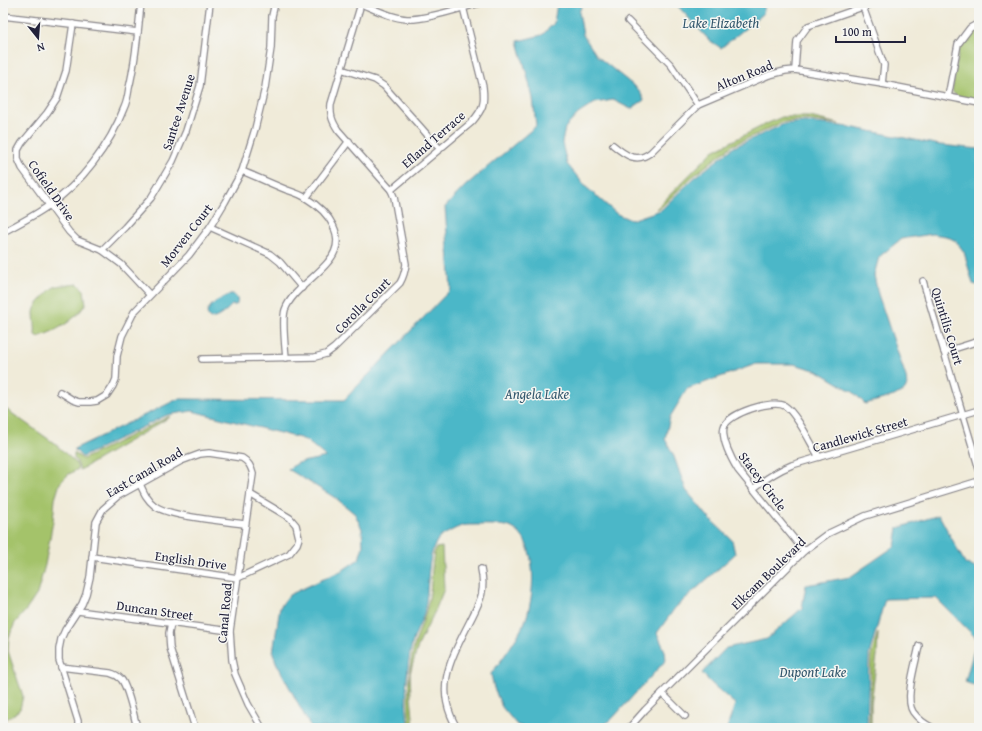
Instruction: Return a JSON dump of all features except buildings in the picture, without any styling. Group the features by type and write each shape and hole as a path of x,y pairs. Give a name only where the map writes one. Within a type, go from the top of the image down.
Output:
{"street":[{"path":"3,10 4,3"},
{"path":"3,232 49,206 62,196 86,172 104,148 125,107 131,80 141,3"},
{"name":"Santee Avenue","path":"102,250 151,198 173,162 186,131 200,86 210,3"},
{"name":"Morven Court","path":"60,392 79,402 90,402 107,395 116,379 117,356 122,336 134,312 149,294 189,254 210,227 242,171 255,130 265,88 271,48 272,16 275,3"},
{"path":"360,3 394,17 407,19 420,18 480,3"},
{"name":"Corolla Court","path":"202,359 315,357 326,354 400,283 406,272 396,204 391,190 332,122 330,114 331,104 360,3"},
{"path":"795,70 797,41 808,26 874,3"},
{"name":"Efland Terrace","path":"391,190 472,122 481,111 484,100 483,87 463,7"},
{"path":"864,7 884,65 882,84"},
{"path":"3,16 138,32"},
{"path":"628,21 671,66 698,105"},
{"path":"948,97 958,44 970,28 979,23"},
{"name":"Cofield Drive","path":"73,24 66,72 56,98 48,113 22,143 18,150 18,159 22,168 69,232 77,240 102,250 121,264 149,294"},
{"path":"341,69 375,80 384,86 440,149"},
{"name":"Alton Road","path":"613,145 630,157 644,157 651,152 698,105 769,74 795,70 882,84 979,103"},
{"path":"306,198 349,141"},
{"path":"242,171 306,198 323,212 337,234 337,246 334,254 290,300 285,311 286,358"},
{"path":"210,227 270,254 280,262 302,288"},
{"name":"Quintilis Court","path":"923,281 979,469"},
{"path":"944,352 979,341"},
{"name":"Stacey Circle","path":"804,551 738,470 726,445 724,427 728,420 738,414 767,405 777,404 784,406 793,413 819,457"},
{"name":"Candlewick Street","path":"753,489 779,470 792,465 979,410"},
{"name":"East Canal Road","path":"78,728 78,721 59,660 59,649 61,639 82,604 86,594 90,577 96,522 103,509 118,496 181,461 200,454 219,454 246,460 251,466 253,474 250,494"},
{"name":"Elkcam Boulevard","path":"629,728 804,551 827,534 865,516 979,481"},
{"path":"140,484 149,501 156,507 169,513 245,524"},
{"name":"Canal Road","path":"250,494 230,631 232,660 235,674 262,728"},
{"name":"English Drive","path":"92,557 238,578 289,554 297,544 299,538 296,525 290,518 250,494"},
{"path":"457,728 450,716 446,702 445,681 454,652 478,606 483,592 481,568"},
{"name":"Duncan Street","path":"78,611 230,631"},
{"path":"170,623 170,648 195,728"},
{"path":"919,646 909,696 910,705 912,711 921,721 933,728"},
{"path":"61,667 110,673 115,675 121,680 125,687 137,728"},
{"path":"662,693 685,716"}],"green space":[{"path":"979,26 979,100 957,96 952,91 959,49 963,40"},
{"path":"782,117 810,117 839,124 805,120 783,122 733,145 692,177 660,208 656,209 713,151"},
{"path":"78,284 84,290 86,304 76,316 59,328 38,337 35,335 34,312 39,302 54,287"},
{"path":"3,407 54,443 76,463 78,469 69,474 60,483 55,499 53,521 45,565 37,594 15,623 9,637 8,651 23,696 20,709 6,719 3,719"},
{"path":"170,417 80,470 74,458 74,453 83,459"},
{"path":"442,547 444,589 418,646 410,673 414,728 411,728 408,697 409,674 415,643 425,616 429,599 434,553 436,548"},
{"path":"878,632 877,655 871,704 871,728 869,728 871,656"}],"water":[{"name":"Angela Lake","path":"557,3 583,3 579,12 583,35 597,56 639,90 644,100 631,109 613,100 595,103 578,114 565,128 562,143 567,164 586,187 617,214 631,220 661,210 693,179 734,147 784,124 805,122 850,127 940,145 979,149 979,284 973,284 964,252 956,241 946,236 932,234 901,239 879,257 874,275 878,294 906,377 907,385 905,390 894,396 865,404 853,392 818,371 794,364 756,364 687,389 670,417 665,439 673,454 686,490 710,519 732,540 735,554 675,608 657,633 665,651 666,660 611,720 599,728 527,728 517,725 502,707 494,688 491,674 513,644 528,613 532,586 531,557 520,534 510,527 502,525 465,525 438,539 431,556 426,604 412,644 408,664 406,697 409,728 311,728 276,662 273,653 280,607 289,595 343,570 359,559 363,546 362,529 355,514 337,499 288,469 298,463 326,457 307,441 300,438 192,411 167,415 82,457 74,449 178,399 344,400 451,289 445,207 465,186 536,126 533,98 518,41 542,35 554,23"},
{"name":"Lake Elizabeth","path":"675,3 765,3 763,14 721,48 709,40"},
{"path":"230,294 233,294 236,298 236,305 232,305 219,316 210,319 207,313 211,306"},
{"name":"Dupont Lake","path":"939,515 965,563 979,570 979,685 976,686 965,682 977,639 936,598 885,599 869,655 867,728 727,728 735,704 702,673 726,648 767,639 802,608 806,585 850,577 895,546 898,528"}]}
